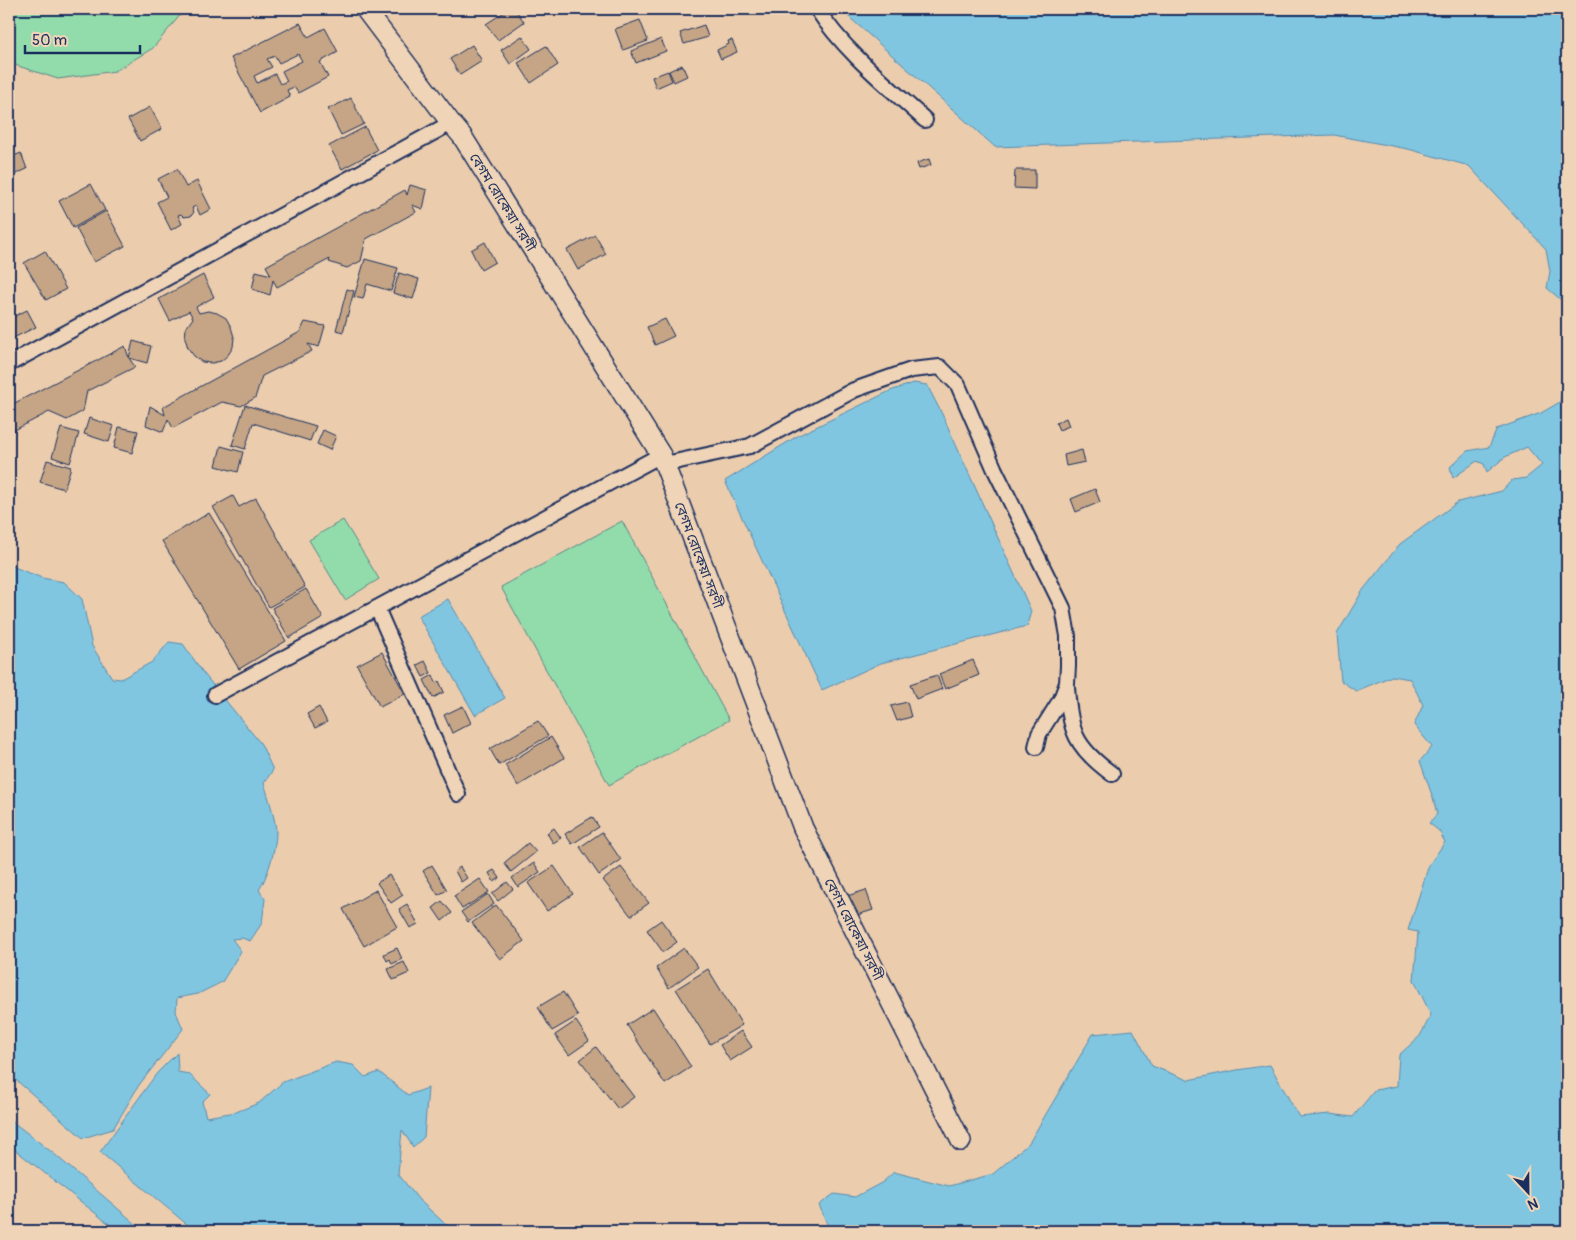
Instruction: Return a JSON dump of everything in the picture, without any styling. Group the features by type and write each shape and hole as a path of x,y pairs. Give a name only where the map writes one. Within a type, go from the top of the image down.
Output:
{"street":[{"name":"বেগম রোকেয়া সরণী","path":"365,9 462,136 663,460 803,828 961,1141"},
{"path":"817,9 826,23 872,71 925,120"},
{"path":"9,364 451,123"},
{"path":"215,695 377,608 663,460 750,446 854,390 911,370 940,367 958,385 995,470 1063,608 1068,636 1066,683 1061,698 1039,734 1036,748"},
{"path":"377,608 458,794"},
{"path":"1066,683 1071,721 1077,741 1085,751 1112,774"}],"green space":[{"path":"9,9 183,9 153,48 115,71 58,79 9,63"},
{"path":"343,520 379,579 345,600 309,540"},
{"path":"622,521 729,720 609,785 501,587"}],"water":[{"path":"840,9 1567,9 1567,305 1547,288 1550,271 1546,249 1469,166 1408,149 1334,135 995,147"},
{"path":"914,383 927,385 942,414 1031,611 1027,626 881,663 822,690 725,481 799,435 890,391"},
{"path":"1561,394 1567,394 1567,1231 830,1231 819,1205 834,1194 855,1197 883,1182 894,1172 949,1186 993,1174 1029,1143 1093,1034 1133,1030 1152,1066 1188,1080 1270,1065 1299,1117 1330,1114 1353,1117 1375,1090 1397,1086 1399,1055 1420,1036 1431,1015 1414,980 1418,932 1408,930 1429,865 1445,842 1439,831 1429,823 1437,814 1420,761 1432,747 1414,725 1423,705 1410,679 1392,676 1356,691 1341,681 1337,634 1363,590 1400,544 1458,502 1502,491 1512,480 1526,478 1542,465 1527,447 1505,457 1487,472 1484,464 1477,461 1453,478 1450,467 1467,451 1489,447 1497,429 1541,413 1560,402"},
{"path":"9,562 14,567 42,578 64,582 82,599 92,646 112,678 121,679 152,662 169,642 183,644 204,674 261,744 273,770 264,783 276,833 270,863 259,890 265,899 262,923 250,941 242,938 232,939 241,951 222,982 198,994 177,998 176,1012 183,1029 139,1085 113,1129 83,1138 9,1074"},
{"path":"448,599 505,698 475,715 418,616"},
{"path":"177,1053 178,1072 189,1074 210,1094 202,1102 206,1117 236,1112 259,1103 283,1082 336,1062 353,1065 365,1077 379,1072 408,1095 428,1088 424,1137 413,1147 402,1130 398,1174 419,1200 453,1231 195,1231 100,1152 157,1073"},
{"path":"9,1119 53,1153 144,1231 118,1231 9,1145"}],"building":[{"path":"509,9 515,9 524,22 498,40 486,24"},
{"path":"640,20 648,41 623,50 615,29"},
{"path":"300,23 308,37 325,28 338,52 320,62 328,77 298,93 294,87 287,90 290,97 260,113 231,58","holes":["298,54 302,61 282,71 287,81 280,84 275,74 257,83 254,76 272,67 267,59 275,56 279,63"]},
{"path":"704,25 708,37 684,44 680,33"},
{"path":"522,36 531,49 510,64 501,50"},
{"path":"661,39 666,51 636,63 631,51"},
{"path":"732,40 737,52 721,59 717,50 729,44 728,41"},
{"path":"472,45 482,61 460,75 450,59"},
{"path":"546,46 558,65 531,83 518,63"},
{"path":"682,65 687,76 674,82 669,71"},
{"path":"668,71 672,81 656,88 652,77"},
{"path":"351,98 364,124 341,135 328,109"},
{"path":"150,107 162,129 140,141 128,119"},
{"path":"365,127 377,150 342,169 329,146"},
{"path":"21,153 27,169 9,177 9,158"},
{"path":"929,159 931,165 919,169 917,163"},
{"path":"177,169 186,187 197,181 211,209 200,215 196,206 192,208 194,212 191,216 184,217 181,214 178,215 182,224 171,230 157,202 167,197 158,179"},
{"path":"1015,170 1035,170 1035,189 1014,188"},
{"path":"91,184 105,210 73,228 59,201"},
{"path":"410,185 427,190 423,209 412,205 416,212 366,239 361,261 347,268 329,262 330,259 277,287 273,280 270,295 252,289 256,271 271,275 266,266 405,190 407,195"},
{"path":"106,211 125,246 94,262 76,228"},
{"path":"595,235 606,254 578,270 567,250"},
{"path":"485,242 495,262 481,270 471,250"},
{"path":"45,251 66,289 46,300 24,263"},
{"path":"365,259 398,268 391,291 367,284 363,299 354,297"},
{"path":"399,273 419,279 413,299 393,293"},
{"path":"203,275 214,297 196,307 199,313 208,311 226,318 234,337 233,347 228,355 221,361 212,363 202,362 188,348 185,338 186,328 193,318 189,311 170,321 159,299"},
{"path":"347,289 354,291 343,332 336,330"},
{"path":"27,310 36,327 9,340 9,319"},
{"path":"665,319 674,336 655,345 647,327"},
{"path":"305,322 325,326 319,347 308,344 312,351 262,376 255,398 241,406 222,402 173,428 168,419 163,432 146,425 150,406 165,415 163,407 300,332"},
{"path":"133,341 151,346 147,363 129,358"},
{"path":"125,346 129,358 135,367 87,391 83,411 67,420 49,412 9,433 9,406"},
{"path":"245,405 316,426 310,441 253,423 245,449 232,445"},
{"path":"89,418 114,426 109,442 84,434"},
{"path":"1066,418 1069,426 1059,430 1056,423"},
{"path":"119,427 138,431 132,453 114,448"},
{"path":"61,428 79,433 70,463 52,457"},
{"path":"323,430 336,436 330,450 317,444"},
{"path":"221,446 243,452 238,472 216,466"},
{"path":"1082,450 1085,462 1066,466 1064,455"},
{"path":"47,460 71,467 64,489 40,482"},
{"path":"1095,489 1100,502 1076,512 1071,499"},
{"path":"233,496 239,507 256,498 305,587 269,607 213,507"},
{"path":"209,513 286,641 239,669 162,541"},
{"path":"306,589 323,618 289,638 272,608"},
{"path":"382,652 405,694 380,707 357,665"},
{"path":"973,660 979,675 945,689 939,674"},
{"path":"425,661 431,673 423,677 417,665"},
{"path":"433,675 436,683 439,681 444,692 433,698 424,680"},
{"path":"937,675 942,689 916,699 910,684"},
{"path":"907,702 911,717 897,721 891,706"},
{"path":"463,706 471,723 452,733 444,715"},
{"path":"319,707 327,722 315,728 307,714"},
{"path":"538,721 548,736 499,765 490,749"},
{"path":"551,737 564,758 518,786 505,765"},
{"path":"592,817 599,827 572,844 565,834"},
{"path":"554,828 561,838 553,843 547,833"},
{"path":"602,832 621,860 599,875 580,847"},
{"path":"528,843 536,852 511,872 504,863"},
{"path":"534,863 540,872 518,887 512,878"},
{"path":"432,865 447,890 438,895 423,871"},
{"path":"554,866 573,894 547,911 528,883"},
{"path":"460,867 467,878 461,882 455,871"},
{"path":"621,867 649,903 631,916 603,880"},
{"path":"494,870 500,878 494,882 489,873"},
{"path":"389,875 403,895 391,903 377,883"},
{"path":"480,879 489,892 462,909 454,896"},
{"path":"507,882 513,889 498,901 492,894"},
{"path":"376,890 397,927 364,946 343,909"},
{"path":"866,890 873,910 857,915 847,896"},
{"path":"488,894 494,904 468,922 461,912"},
{"path":"442,901 452,913 442,921 433,908"},
{"path":"407,904 418,924 410,928 399,909"},
{"path":"496,905 524,941 500,959 472,923"},
{"path":"661,920 677,942 663,952 647,930"},
{"path":"397,948 402,959 392,964 390,959 387,961 384,954"},
{"path":"684,948 698,967 669,988 656,968"},
{"path":"404,962 409,973 393,980 388,969"},
{"path":"708,969 742,1025 710,1044 676,989"},
{"path":"563,992 578,1016 552,1031 538,1007"},
{"path":"653,1008 691,1067 665,1084 627,1025"},
{"path":"576,1021 589,1041 569,1055 555,1035"},
{"path":"741,1031 752,1047 730,1061 720,1045"},
{"path":"596,1047 634,1097 618,1109 580,1060"}]}
